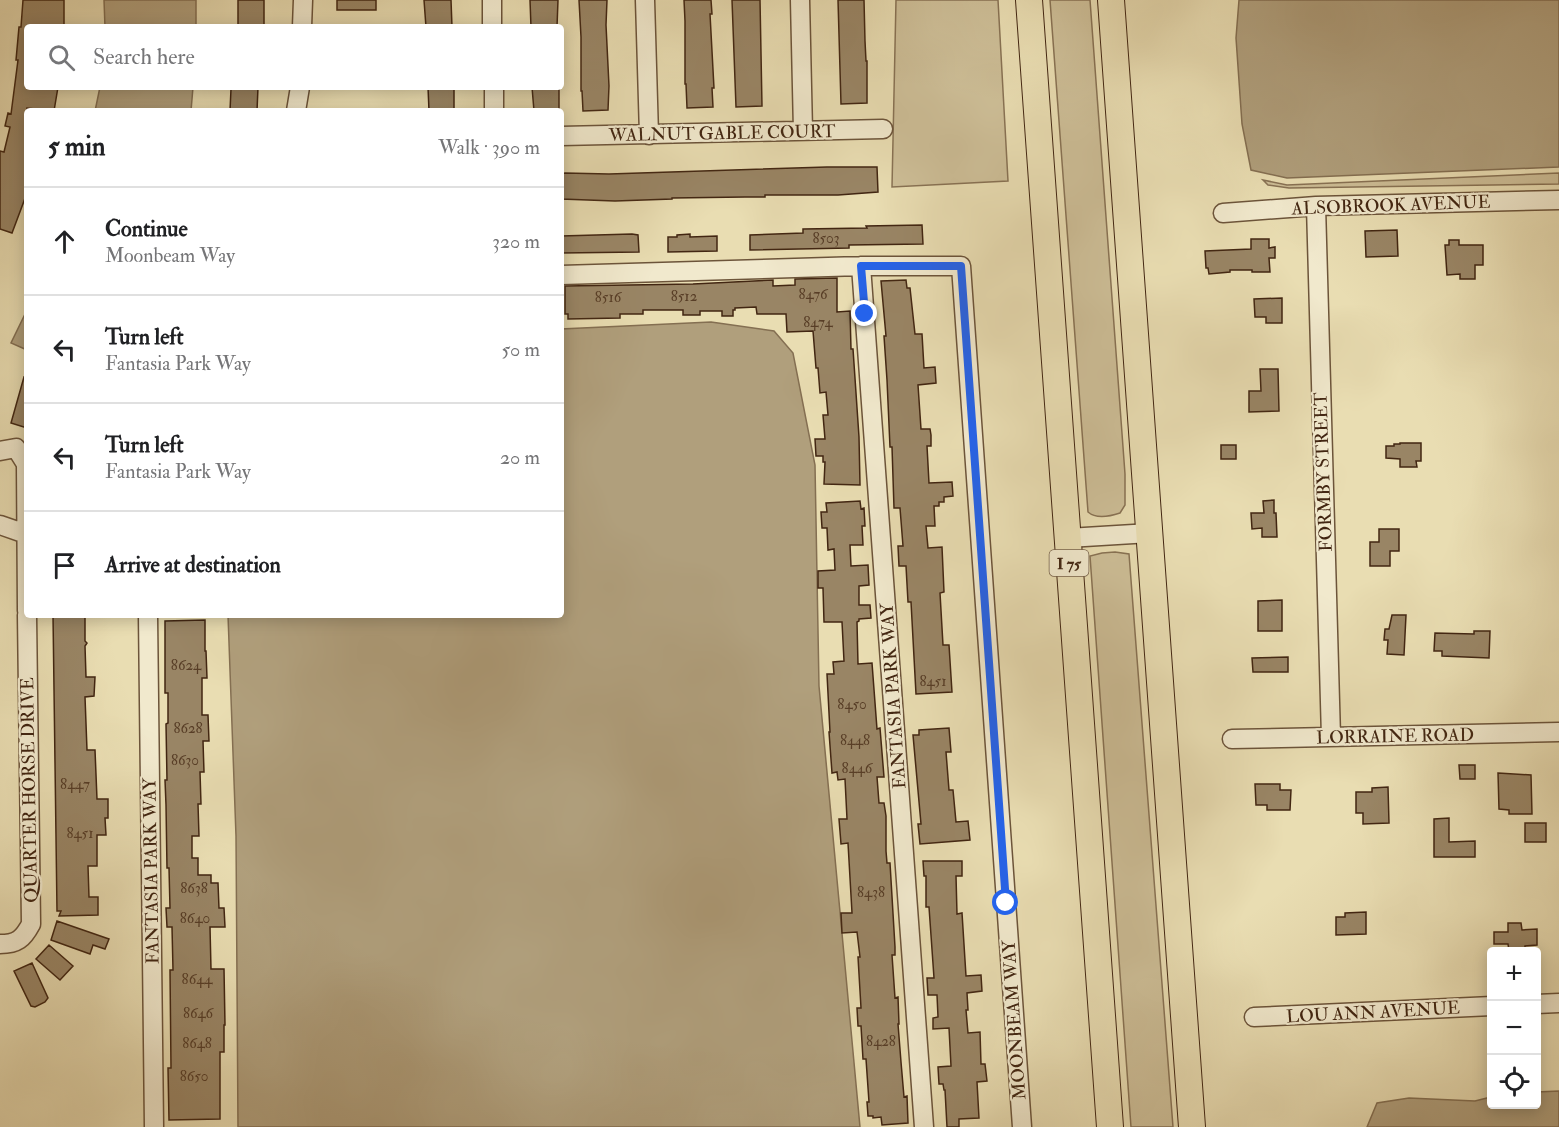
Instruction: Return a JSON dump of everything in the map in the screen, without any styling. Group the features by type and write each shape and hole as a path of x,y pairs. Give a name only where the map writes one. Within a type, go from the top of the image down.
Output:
{"highway":[{"name":"I 75","path":"1029,0 1110,1127"},
{"path":"1111,0 1192,1127"}],"street":[{"path":"302,24 303,0"},
{"path":"492,0 492,24"},
{"path":"645,0 649,135"},
{"path":"800,0 803,131"},
{"path":"296,108 300,90"},
{"path":"494,90 494,108"},
{"name":"WALNUT GABLE COURT","path":"564,136 883,129"},
{"name":"ALSOBROOK AVENUE","path":"1222,213 1316,206 1559,200"},
{"name":"FORMBY STREET","path":"1316,206 1331,737"},
{"path":"564,275 861,266"},
{"name":"MOONBEAM WAY","path":"861,266 961,266 1022,1127"},
{"name":"FANTASIA PARK WAY","path":"861,266 924,1127"},
{"name":"QUARTER HORSE DRIVE","path":"0,451 16,448 24,461"},
{"path":"0,525 24,533"},
{"path":"1068,538 1150,533"},
{"name":"QUARTER HORSE DRIVE","path":"0,944 12,944 25,935 31,924 27,618"},
{"name":"FANTASIA PARK WAY","path":"148,618 154,1127"},
{"name":"LORRAINE ROAD","path":"1232,739 1559,732"},
{"path":"1541,1004 1559,1003"},
{"name":"LOU ANN AVENUE","path":"1254,1017 1487,1006"}],"shaded area":[{"path":"104,0 196,0 196,24 105,24"},
{"path":"896,0 998,0 1008,181 892,187"},
{"path":"1050,0 1090,0 1125,474 1125,505 1120,513 1108,516 1095,516 1088,512"},
{"path":"1239,0 1559,0 1559,167 1287,178 1251,170 1242,124 1236,38"},
{"path":"99,90 193,90 191,108 96,108"},
{"path":"1559,173 1559,184 1289,188 1268,185 1263,180 1287,185"},
{"path":"24,316 24,349 11,343"},
{"path":"711,322 774,331 793,353 815,465 819,686 860,1127 238,1127 236,836 228,618 564,618 564,329"},
{"path":"1115,552 1129,554 1173,1127 1131,1127 1090,556"},
{"path":"1559,1091 1559,1127 1367,1127 1377,1103 1409,1098 1475,1101 1487,1098 1487,1109 1541,1109 1541,1092"}],"building":[{"path":"23,0 64,0 64,24 24,24 24,90 58,90 54,108 24,108 24,201 12,233 0,229 0,151 4,152 10,127 5,126 8,113 11,114 18,60 16,60 19,27 21,27"},
{"path":"238,0 264,0 264,24 238,24"},
{"path":"337,0 376,0 376,10 337,10"},
{"path":"424,0 451,0 452,24 426,24"},
{"path":"530,0 558,0 557,24 531,24"},
{"path":"579,0 607,0 608,110 583,111"},
{"path":"684,0 711,0 713,107 687,108"},
{"path":"732,0 760,0 762,106 736,107"},
{"path":"838,0 864,0 867,103 841,104"},
{"path":"231,90 258,90 257,108 230,108"},
{"path":"428,90 454,90 454,108 429,108"},
{"path":"532,90 559,90 559,108 534,108"},
{"path":"877,167 878,192 615,201 564,199 564,173"},
{"path":"922,225 923,244 750,250 750,235 803,233 803,229"},
{"path":"1397,230 1398,256 1366,257 1365,231"},
{"path":"690,234 690,237 717,236 717,251 668,252 668,237"},
{"path":"638,235 639,252 564,253 564,236"},
{"path":"1251,239 1269,239 1269,248 1275,247 1275,258 1269,258 1270,272 1230,270 1230,272 1209,274 1206,268 1205,251 1251,249"},
{"path":"1449,240 1459,240 1459,245 1483,245 1483,265 1475,265 1475,279 1460,279 1460,274 1447,275 1445,245 1449,245"},
{"path":"837,278 837,312 850,311 860,485 824,484 825,462 823,462 823,456 816,456 815,439 825,439 823,415 828,415 826,392 820,393 813,331 787,332 786,314 757,314 756,307 735,308 733,316 722,316 722,311 700,311 700,315 683,315 683,310 643,310 643,314 620,314 620,318 568,319 568,314 565,314 565,286 773,280 773,286 795,285 795,279"},
{"path":"906,280 907,288 910,288 915,334 922,334 924,368 935,367 936,383 918,385 921,429 930,429 931,435 931,446 927,446 929,483 952,482 953,496 944,497 944,502 939,502 939,506 934,506 935,526 926,526 928,548 942,547 944,592 940,593 943,645 949,645 952,692 916,694 911,602 908,602 906,566 899,566 898,546 903,546 900,508 894,508 884,336 886,336 881,281"},
{"path":"1282,298 1282,323 1266,323 1266,317 1255,317 1254,299"},
{"path":"1260,369 1278,369 1279,411 1249,412 1249,391 1261,391"},
{"path":"24,377 24,427 11,423"},
{"path":"1421,443 1421,461 1416,461 1417,467 1400,467 1400,459 1386,458 1386,446"},
{"path":"1221,445 1236,445 1236,459 1221,459"},
{"path":"1274,500 1277,537 1262,537 1262,528 1252,529 1251,513 1264,513 1263,501"},
{"path":"860,501 861,509 864,508 863,545 850,545 851,566 868,565 869,585 859,586 859,605 870,605 871,618 859,619 857,622 858,664 872,663 877,729 880,728 884,777 877,777 879,803 884,803 886,816 886,851 887,863 890,863 895,947 895,955 892,955 895,998 898,997 901,1062 904,1097 907,1096 908,1123 882,1125 881,1117 868,1116 866,1059 863,1059 861,1026 858,1026 857,1008 861,1008 857,932 842,933 841,913 852,913 848,843 841,844 839,819 847,819 845,779 838,780 837,772 832,773 827,674 834,674 833,662 844,661 842,622 824,622 823,588 818,588 818,571 835,570 834,549 828,550 827,528 822,528 821,512 827,512 826,503"},
{"path":"1379,529 1399,529 1399,551 1390,551 1390,566 1370,566 1370,542 1379,542"},
{"path":"1282,600 1282,631 1258,631 1258,601"},
{"path":"1392,615 1406,615 1404,655 1387,654 1388,640 1384,640 1385,629 1389,629"},
{"path":"53,618 85,618 86,677 95,677 94,696 85,697 87,750 95,750 97,799 108,799 108,818 105,818 106,835 97,835 97,866 88,866 89,897 98,897 98,915 59,916 61,911 57,911"},
{"path":"205,620 207,678 202,678 202,715 208,715 209,741 203,741 204,772 200,772 201,804 198,804 199,836 192,836 192,858 198,858 198,875 211,875 211,883 218,883 219,908 224,908 225,927 210,927 211,969 224,969 225,1025 224,1052 220,1052 220,1119 169,1120 170,970 173,970 172,927 167,927 166,908 170,908 165,780 167,780 168,693 165,693 165,621"},
{"path":"1474,631 1490,631 1489,658 1442,656 1442,651 1434,651 1435,633 1474,634"},
{"path":"1288,657 1288,672 1253,672 1252,658"},
{"path":"949,728 951,752 946,752 949,790 953,790 956,822 968,821 970,840 920,844 918,824 921,824 913,735 919,735 919,730"},
{"path":"1459,765 1475,765 1475,779 1460,779"},
{"path":"1498,773 1531,775 1532,814 1509,814 1509,810 1499,809"},
{"path":"1255,784 1280,784 1280,790 1291,790 1290,810 1267,810 1267,805 1256,805"},
{"path":"1388,787 1389,823 1363,824 1363,813 1356,813 1356,792 1372,792 1372,788"},
{"path":"1449,818 1449,842 1475,841 1475,857 1434,857 1434,819"},
{"path":"1525,823 1546,823 1546,842 1525,842"},
{"path":"923,861 962,861 962,876 956,876 957,914 962,913 966,976 981,975 982,991 967,993 968,1010 966,1010 968,1033 980,1032 981,1064 985,1064 987,1081 977,1082 979,1118 959,1119 959,1127 947,1127 945,1090 943,1084 939,1084 938,1067 951,1066 949,1028 933,1029 933,1018 938,1017 937,995 928,995 927,978 934,978"},
{"path":"1366,912 1366,934 1336,935 1336,917 1345,917 1345,913"},
{"path":"57,921 109,939 105,949 93,945 90,954 51,940"},
{"path":"1508,923 1521,923 1522,930 1537,929 1537,945 1508,947 1508,944 1494,944 1494,932 1508,932"},
{"path":"49,945 73,966 60,980 36,959"},
{"path":"32,963 48,998 35,1007 31,1006 14,971"}],"route":[{"path":"865,314 861,266 961,266 1006,903"}]}
